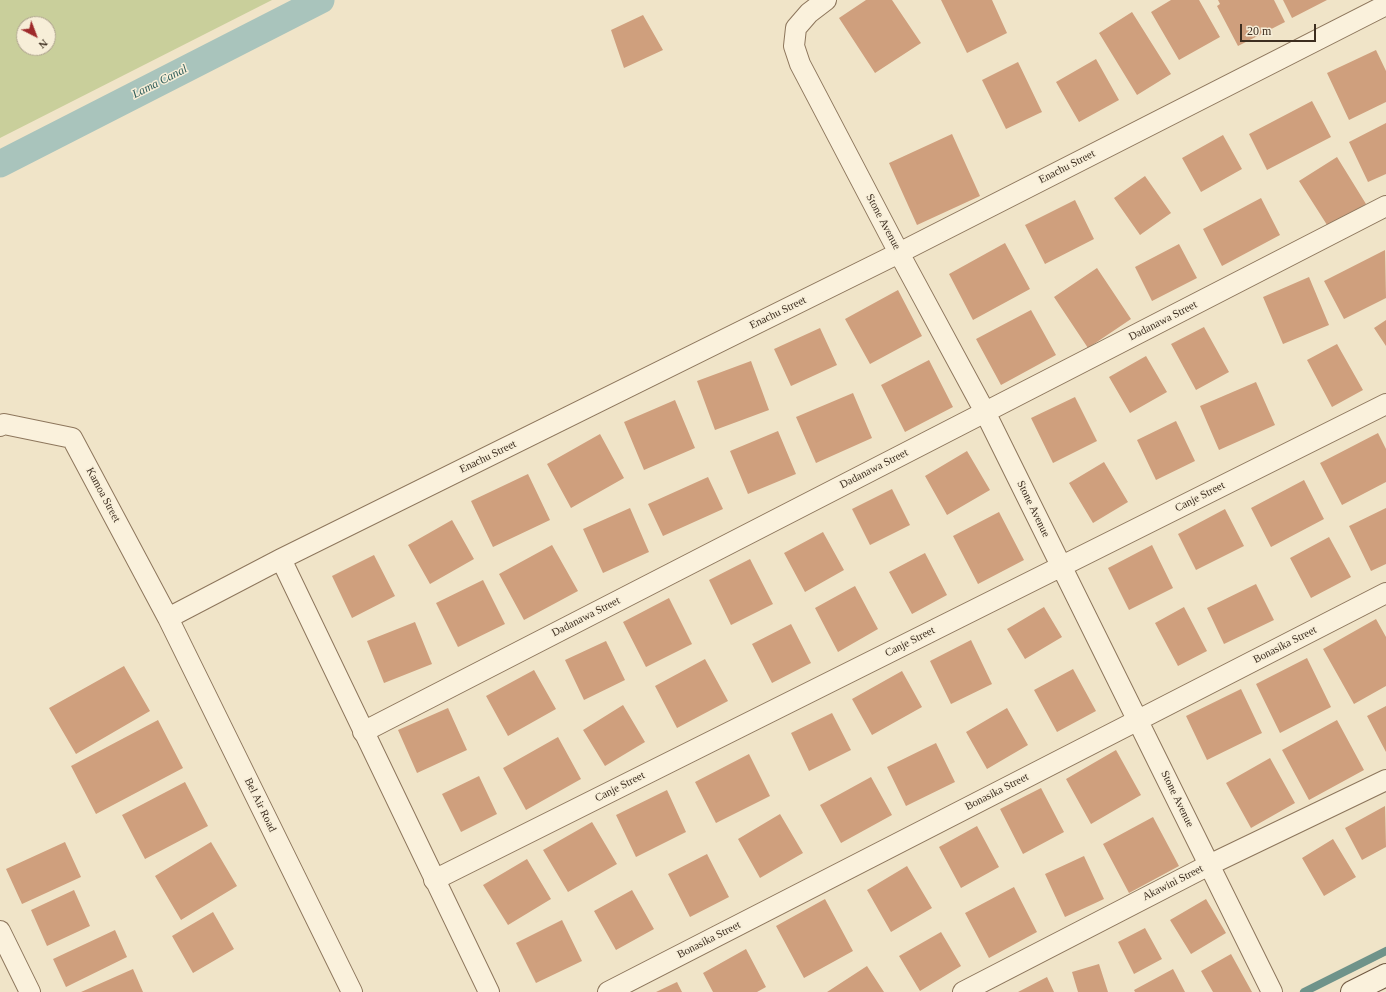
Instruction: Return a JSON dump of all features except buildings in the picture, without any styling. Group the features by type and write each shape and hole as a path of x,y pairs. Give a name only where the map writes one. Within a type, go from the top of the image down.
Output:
{"street":[{"name":"Stone Avenue","path":"826,0 809,12 796,28 794,46 800,64 899,253 985,412 1272,992"},
{"name":"Enachu Street","path":"168,618 281,559 899,253 1386,5"},
{"name":"Dadanawa Street","path":"363,732 1386,206"},
{"name":"Canje Street","path":"434,880 1386,404"},
{"name":"Kamoa Street","path":"0,426 4,424 72,438 168,618"},
{"path":"281,559 489,992"},
{"name":"Bonasika Street","path":"608,992 1386,593"},
{"name":"Bel Air Road","path":"168,618 352,992"},
{"name":"Akawini Street","path":"963,992 1209,865 1386,780"},
{"path":"0,931 30,992"},
{"path":"1352,992 1386,975"}],"green space":[{"path":"0,0 272,0 0,138"}],"waterway":[{"name":"Lama Canal","path":"0,164 321,0"},
{"path":"1304,992 1386,951"}]}
